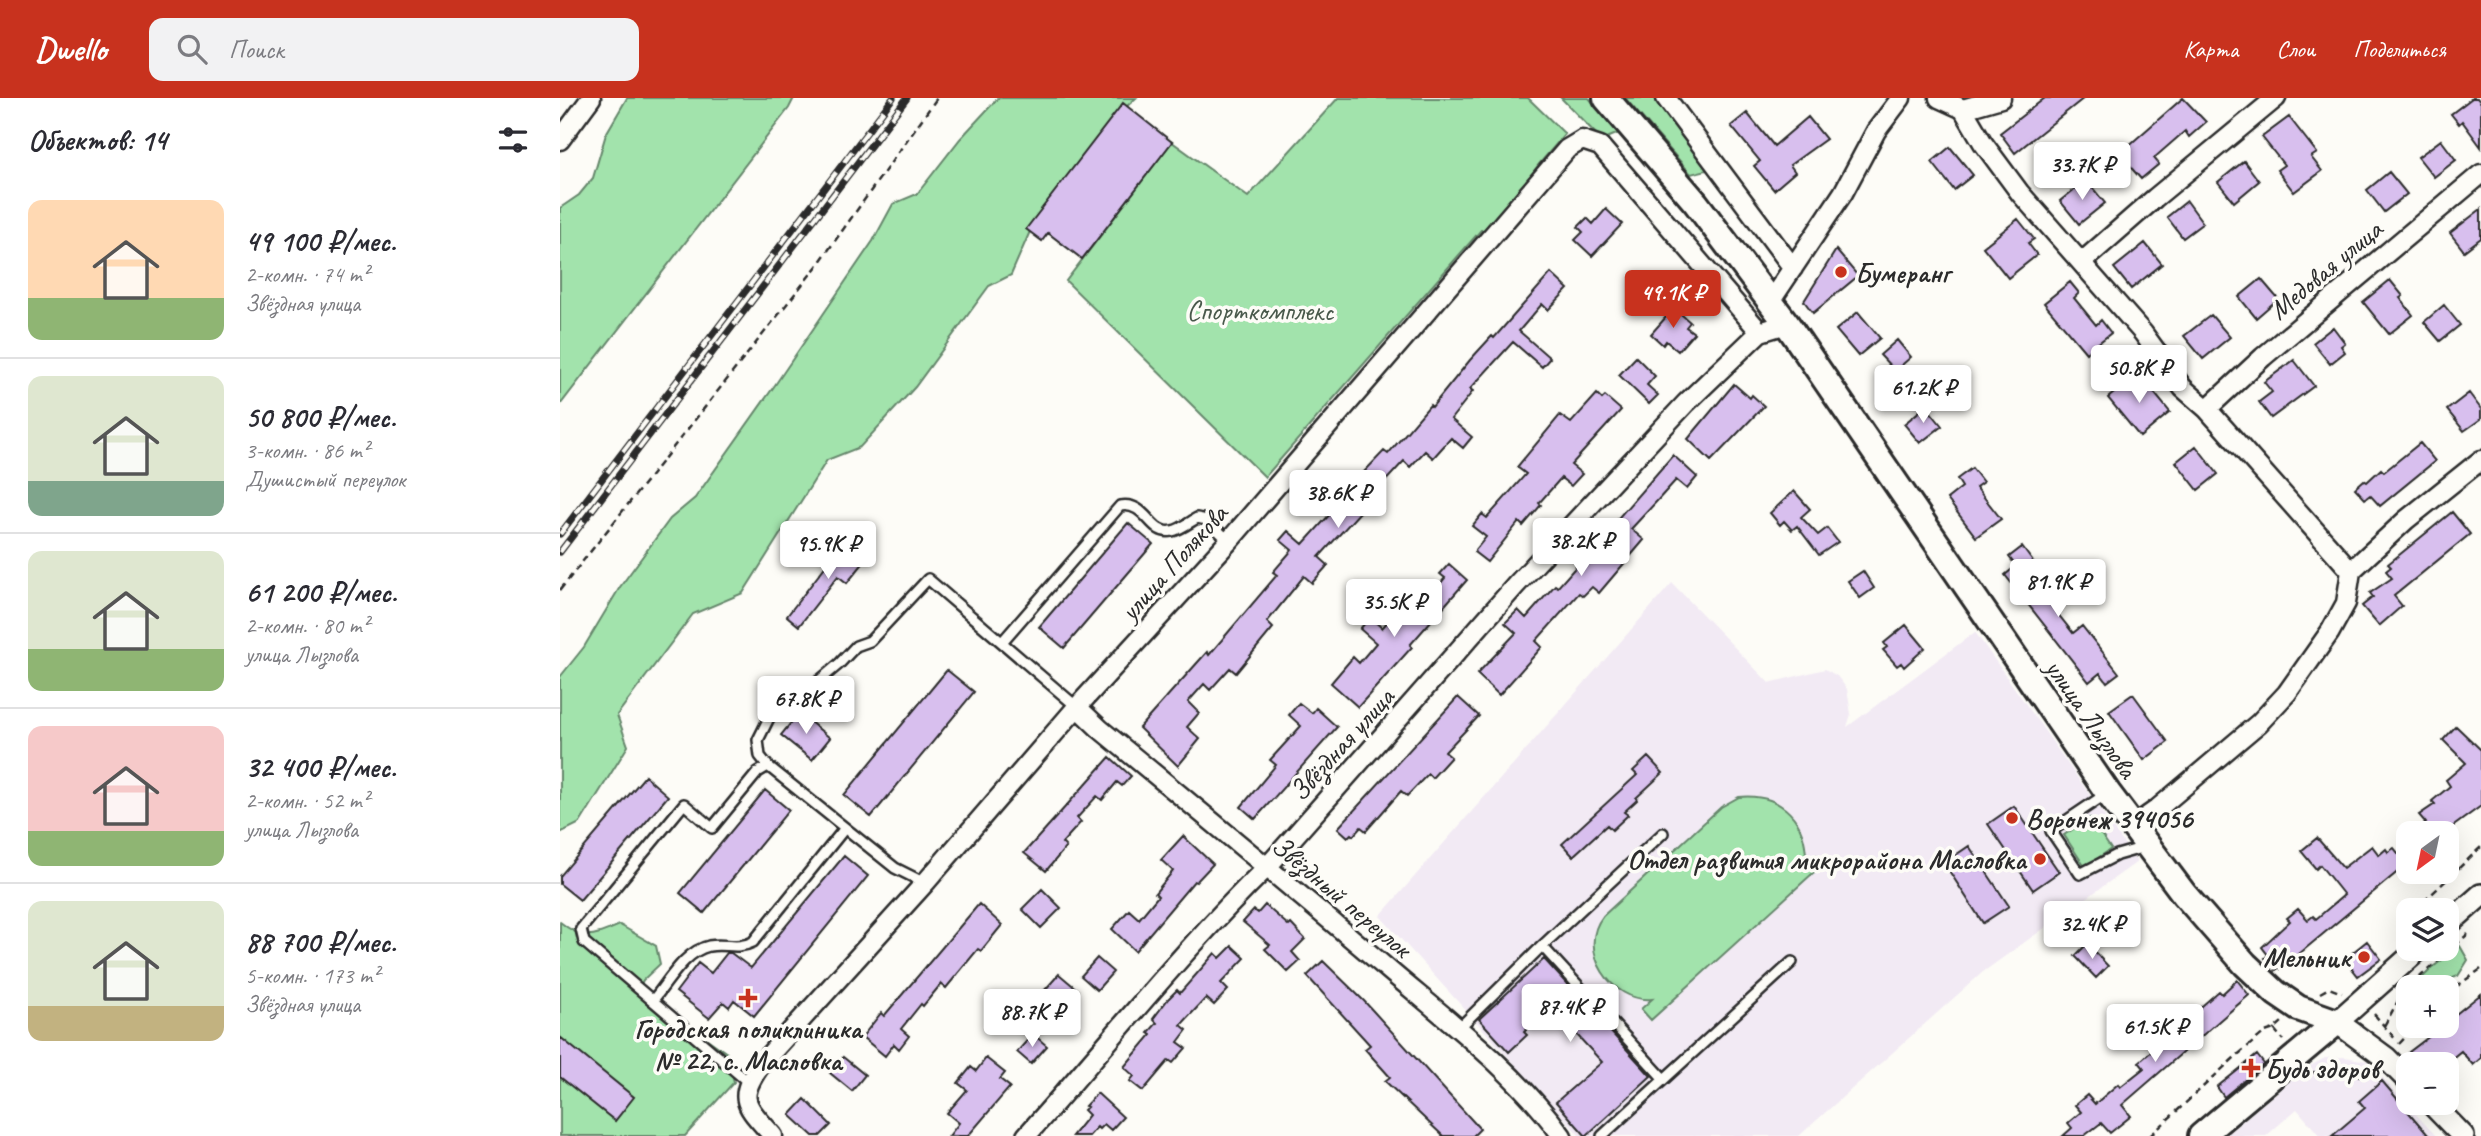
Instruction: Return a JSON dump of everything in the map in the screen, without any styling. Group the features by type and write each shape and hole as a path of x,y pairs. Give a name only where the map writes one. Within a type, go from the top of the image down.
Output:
{"main road":[{"name":"улица Лызлова","path":"1606,98 1696,203 1787,324 2108,793 2184,894 2245,964 2276,993 2298,1008 2337,1021"},
{"path":"2202,1136 2337,1021"}],"street":[{"path":"560,140 591,98"},
{"path":"1666,98 1793,268"},
{"path":"1770,302 1843,193 1877,131 1901,98"},
{"path":"1939,98 1962,109 2020,193 2143,333 2183,388 2207,409 2351,571"},
{"path":"1962,109 2001,98"},
{"path":"2082,262 2276,98"},
{"name":"улица Полякова","path":"748,1082 1077,707 1229,541 1567,149 1582,140 1600,146 1760,332"},
{"name":"Медовая улица","path":"2207,409 2273,348 2481,174"},
{"path":"1760,332 1787,324"},
{"name":"Звёздная улица","path":"1026,1136 1126,1019 1240,893 1268,866 1516,585 1686,403 1760,332"},
{"path":"2139,837 2156,810 2259,723 2287,693 2330,632 2346,603 2351,571 2406,520 2481,460"},
{"name":"Звёздный переулок","path":"1077,707 1458,1029 1510,1077 1551,1120 1562,1136"},
{"path":"2459,914 2481,895"},
{"path":"2337,1021 2405,961"},
{"name":"улица Лызлова","path":"2337,1021 2392,1051 2396,1058"},
{"path":"748,1082 746,1099 750,1110 773,1136"},
{"path":"2443,1115 2463,1136"}],"lane":[{"path":"1002,642 1120,506 1136,506 1160,530 1171,532 1197,518 1207,520 1229,541"},
{"path":"925,883 895,868 768,766 760,756 758,740 771,716 794,702 856,646 870,641 928,579 1077,707"},
{"path":"748,1082 584,942 581,929 684,804 712,828 758,772 768,766"},
{"path":"2108,793 2051,831 2080,874 2117,855 2139,837"},
{"path":"653,1000 692,954 709,946 743,947 753,942 845,828"},
{"path":"1458,1029 1663,833"},
{"path":"1542,946 1663,1078"},
{"path":"1602,1136 1792,962"}],"path":[{"path":"560,590 817,267 937,98"},
{"path":"2428,898 2481,847"},
{"path":"2384,1026 2403,992 2475,927"},
{"path":"2459,985 2481,969"},
{"path":"2361,1000 2384,1026 2392,1051"},
{"path":"2150,1136 2234,1058 2265,1032 2274,1029"},
{"path":"2307,1072 2363,1076 2404,1038"}],"shaded area":[{"path":"1672,583 1769,683 1825,669 1837,676 1847,689 1851,714 1847,727 1975,632 2137,862 1983,972 1799,1136 1580,1136 1380,916"},
{"path":"2345,1057 2367,1061 2396,1093 2396,1115 2417,1115 2436,1136 2320,1136 2297,1109 2266,1136 2225,1136 2306,1068 2325,1058"}],"green space":[{"path":"627,98 794,98 560,405 560,208 579,195 593,178 606,134"},
{"path":"998,98 1136,98 1125,108 1031,229 1011,275 989,286 915,387 860,447 827,460 743,593 693,614 617,715 628,746 580,823 560,833 560,677 584,647 620,587 670,519 695,498 775,385 873,241 893,204 917,194 960,139"},
{"name":"Спорткомплекс","path":"1338,98 1528,98 1565,134 1539,164 1492,229 1481,230 1265,477 1066,281 1172,142 1248,197"},
{"path":"1561,98 1589,98 1619,133 1602,140"},
{"path":"1625,98 1655,98 1711,169 1691,174"},
{"path":"1739,797 1755,797 1780,805 1797,822 1805,847 1806,862 1816,855 1823,864 1651,1020 1641,1009 1652,999 1637,998 1624,992 1602,972 1594,944 1596,929 1603,916 1721,807"},
{"path":"2090,818 2111,849 2085,867 2064,835"},
{"path":"560,922 583,935 596,934 620,925 656,946 660,964 643,980 638,990 649,1003 665,1009 727,1053 734,1082 685,1136 560,1136"},
{"path":"2459,947 2468,960 2459,975 2425,975 2441,961 2459,961"}],"building":[{"path":"2045,98 2084,98 2015,153 2000,133"},
{"path":"2183,98 2206,122 2189,137 2185,131 2154,158 2159,164 2141,179 2119,154"},
{"path":"2472,98 2477,98 2481,103 2481,147 2462,121 2459,124 2451,114"},
{"path":"1123,103 1172,142 1082,259 1048,233 1042,241 1026,229"},
{"path":"1747,113 1774,146 1808,117 1826,139 1790,165 1795,172 1774,190 1754,166 1760,161 1731,126"},
{"path":"2289,117 2317,153 2311,157 2322,171 2294,192 2277,170 2284,165 2262,137"},
{"path":"2441,140 2456,160 2434,177 2418,157"},
{"path":"1950,147 1973,175 1954,190 1932,162"},
{"path":"2244,161 2259,181 2234,202 2218,182"},
{"path":"2389,172 2407,194 2384,212 2367,190"},
{"path":"2086,180 2105,203 2079,224 2060,201"},
{"path":"2187,201 2203,223 2183,238 2167,217"},
{"path":"1606,209 1622,224 1592,256 1575,240 1583,232 1578,227 1587,218 1593,224"},
{"path":"2481,209 2481,238 2464,251 2450,233"},
{"path":"2018,219 2034,239 2028,243 2037,255 2008,278 1983,247"},
{"path":"2145,243 2162,264 2131,289 2114,268"},
{"path":"1836,250 1858,276 1813,313 1804,301"},
{"path":"1551,273 1568,289 1548,310 1542,304 1519,331 1550,358 1542,367 1513,342 1470,389 1473,391 1451,419 1472,437 1463,448 1451,438 1433,458 1425,451 1410,467 1404,461 1380,487 1382,488 1319,557 1328,565 1312,583 1304,576 1267,622 1273,628 1236,673 1230,668 1210,690 1204,684 1188,702 1199,713 1187,727 1200,739 1178,766 1139,728 1207,652 1209,655 1277,575 1273,572 1292,550 1280,540 1288,531 1303,544 1352,490 1349,488 1384,451 1388,454"},
{"path":"2261,279 2278,299 2256,318 2239,297"},
{"path":"2390,280 2413,315 2389,334 2363,302"},
{"path":"2070,282 2079,293 2074,298 2096,325 2101,320 2111,333 2086,353 2044,303"},
{"path":"2444,305 2460,325 2440,341 2424,322"},
{"path":"1674,308 1690,322 1686,327 1694,333 1678,351 1666,341 1663,345 1651,334"},
{"path":"1858,312 1880,338 1858,356 1836,330"},
{"path":"2211,315 2230,337 2203,359 2184,336"},
{"path":"2333,327 2345,343 2341,346 2345,352 2330,364 2313,343"},
{"path":"1897,340 1911,357 1895,371 1880,355"},
{"path":"1636,357 1655,376 1647,385 1658,395 1649,404 1619,375"},
{"path":"2294,360 2314,386 2271,418 2259,402 2272,392 2264,382"},
{"path":"2138,373 2170,412 2140,437 2108,398"},
{"path":"1734,384 1764,406 1711,461 1688,439"},
{"path":"2469,393 2481,409 2481,419 2464,431 2447,410"},
{"path":"1597,394 1602,399 1605,396 1621,410 1571,465 1582,474 1571,486 1561,478 1523,526 1519,522 1487,562 1474,552 1486,537 1472,526 1482,514 1487,518 1526,474 1517,467 1560,415 1571,423"},
{"path":"1926,406 1942,426 1920,443 1904,424"},
{"path":"2420,443 2435,461 2380,506 2370,495 2365,499 2355,488 2364,480 2367,482 2381,469 2384,472"},
{"path":"2196,446 2218,474 2198,490 2176,462"},
{"path":"1673,455 1697,477 1687,489 1676,480 1631,529 1644,540 1599,593 1592,587 1583,596 1579,593 1536,641 1542,647 1499,695 1477,674 1516,633 1505,623 1518,610 1526,618 1555,585 1558,587 1581,561 1569,551 1582,537 1593,547"},
{"path":"1972,468 1983,482 1976,487 2001,519 1976,537 1947,499 1962,487 1957,479"},
{"path":"1794,491 1810,509 1801,517 1818,535 1827,528 1838,542 1819,555 1797,526 1792,530 1784,521 1780,525 1770,513"},
{"path":"2452,512 2470,534 2394,596 2402,606 2379,626 2362,606 2373,597 2370,593 2392,578 2386,571 2391,567 2388,564"},
{"path":"1128,523 1153,544 1064,648 1039,627"},
{"path":"844,542 866,560 847,583 838,576 799,626 787,616"},
{"path":"2022,547 2059,597 2050,604 2073,633 2082,626 2119,673 2107,682 2100,673 2089,682 2005,575 2016,566 2009,557"},
{"path":"1449,564 1467,580 1358,707 1331,683 1353,657 1359,663 1376,643 1360,629 1370,617 1382,628 1412,594 1422,602 1425,598 1427,600 1445,578 1440,574"},
{"path":"1863,571 1874,588 1860,598 1848,581"},
{"path":"1906,625 1925,648 1904,667 1901,663 1897,666 1883,650 1887,647 1884,643"},
{"path":"947,670 974,692 871,817 844,795"},
{"path":"2133,694 2168,742 2144,760 2109,711"},
{"path":"1458,697 1479,716 1445,752 1451,757 1432,778 1428,774 1407,796 1401,791 1366,831 1361,827 1353,836 1351,834 1348,837 1338,828"},
{"path":"1299,703 1312,713 1316,708 1337,727 1255,819 1241,807 1276,765 1270,760 1301,726 1289,715"},
{"path":"799,713 830,738 812,760 781,735"},
{"path":"2456,726 2481,750 2481,806 2459,822 2424,821 2419,815 2435,804 2432,801 2450,786 2446,780 2466,763 2443,740"},
{"path":"1110,757 1131,776 1122,786 1117,782 1102,800 1097,796 1077,818 1081,822 1062,843 1066,847 1046,871 1024,853"},
{"path":"1648,757 1663,773 1636,798 1624,812 1628,815 1612,830 1607,825 1573,856 1562,844 1637,775 1633,771"},
{"path":"645,776 668,796 580,900 560,884 560,876"},
{"path":"765,790 789,810 704,913 680,893"},
{"path":"2014,806 2059,872 2033,890 1988,824"},
{"path":"1183,836 1213,864 1194,881 1135,951 1112,929 1129,910 1139,919 1158,896 1155,893 1173,871 1161,860"},
{"path":"2317,838 2343,868 2372,846 2379,855 2386,849 2388,852 2394,848 2396,873 2281,969 2280,967 2276,970 2265,958 2268,955 2262,947 2290,921 2287,918 2298,909 2308,920 2313,916 2316,919 2344,895 2320,865 2316,869 2301,851"},
{"path":"1969,846 2009,906 1983,923 1944,863"},
{"path":"844,856 868,876 754,1016 734,1000 729,1007 723,1002 709,1018 676,992 698,963 711,973 727,953 731,953 751,968"},
{"path":"1042,889 1061,908 1041,928 1022,909"},
{"path":"979,904 1002,925 946,988 941,984 923,1006 921,1004 901,1029 909,1036 899,1049 894,1044 885,1056 862,1037 881,1013 884,1016"},
{"path":"1265,905 1289,926 1291,924 1305,939 1292,952 1300,961 1288,972 1265,949 1270,945 1243,922 1254,910 1258,913"},
{"name":"Мельник","path":"2367,941 2381,959 2358,976 2347,962 2351,959 2348,956"},
{"path":"2087,944 2108,966 2096,978 2075,956"},
{"path":"1232,946 1245,958 1221,983 1228,990 1214,1005 1206,998 1181,1025 1187,1030 1178,1042 1186,1048 1173,1063 1169,1060 1143,1091 1130,1081 1134,1076 1124,1067 1151,1035 1148,1033 1157,1023 1153,1019 1168,999 1177,990 1180,993 1215,953 1220,958"},
{"path":"1097,958 1113,972 1097,990 1081,976"},
{"path":"1544,959 1651,1076 1586,1136 1556,1102 1602,1062 1551,1007 1524,1032 1527,1035 1509,1052 1479,1019"},
{"path":"1323,961 1364,1001 1480,1129 1473,1136 1443,1136 1385,1081 1390,1077 1365,1049 1370,1045 1307,976"},
{"path":"1059,974 1078,990 1056,1015 1037,999"},
{"path":"2237,980 2249,995 2122,1105 2131,1116 2110,1133 2101,1123 2084,1136 2063,1136 2072,1128 2068,1123 2081,1112 2075,1105 2087,1095 2095,1104 2118,1084 2120,1087 2144,1068 2139,1062 2176,1030 2172,1024 2183,1014 2187,1019 2219,991 2222,994"},
{"path":"2481,994 2481,1058 2473,1065 2461,1051 2409,1052 2427,1038 2459,1038 2459,1012"},
{"path":"1033,1034 1047,1046 1031,1064 1017,1052"},
{"path":"560,1037 634,1097 615,1121 560,1077"},
{"path":"2257,1055 2264,1064 2224,1097 2217,1087"},
{"path":"843,1057 865,1075 852,1091 830,1073"},
{"path":"986,1058 1005,1073 1000,1079 1010,1087 968,1136 949,1136 959,1123 947,1113 967,1090 958,1083 971,1067 976,1071"},
{"path":"2382,1081 2396,1097 2396,1115 2411,1115 2429,1136 2332,1136 2365,1108 2359,1101"},
{"path":"1097,1093 1123,1117 1111,1130 1104,1124 1089,1136 1072,1136 1089,1115 1084,1110 1087,1107 1085,1106"},
{"path":"805,1099 831,1125 820,1136 813,1136 790,1115"}],"railway":[{"path":"560,534 893,98"},
{"path":"560,552 907,98"}],"place":[{"name":"Бумеранг","path":"1841,272"},
{"name":"Воронеж 394056","path":"2012,818"},
{"name":"Отдел развития микрорайона Масловка","path":"2040,859"},
{"name":"Мельник","path":"2364,957"},
{"name":"Городская поликлиника № 22, с. Масловка","path":"748,998"},
{"name":"Будь здоров","path":"2251,1068"}]}
